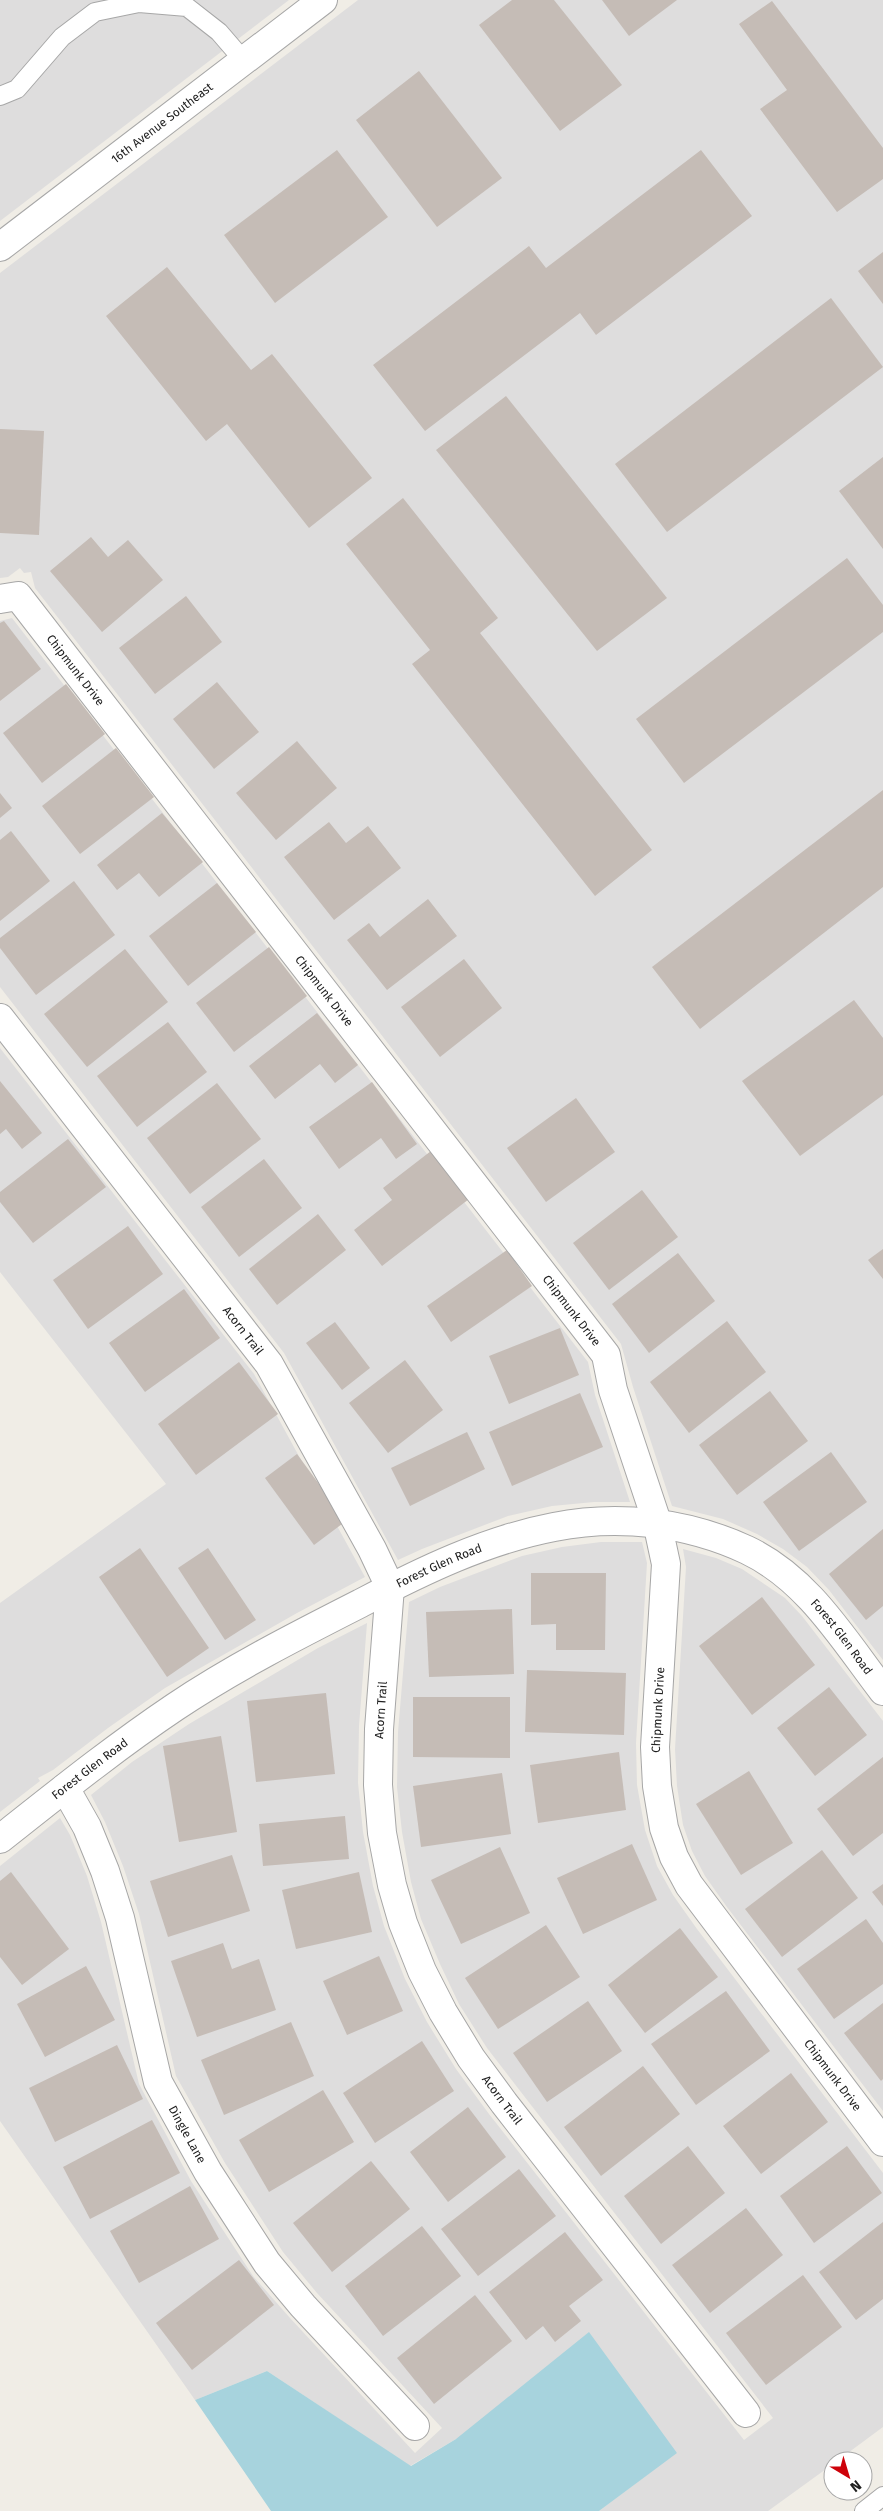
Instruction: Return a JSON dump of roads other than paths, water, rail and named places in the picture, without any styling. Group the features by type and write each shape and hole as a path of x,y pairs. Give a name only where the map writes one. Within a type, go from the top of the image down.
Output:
{"street":[{"name":"16th Avenue Southeast","path":"0,247 324,0"},
{"name":"Chipmunk Drive","path":"0,600 18,596 606,1355 614,1390 657,1522 666,1564 655,1747 657,1786 666,1836 689,1885 712,1918 883,2142"},
{"name":"Acorn Trail","path":"0,1018 269,1364 372,1549 390,1587 378,1729 378,1785 382,1833 392,1884 403,1923 422,1971 443,2012 488,2081 746,2413"},
{"name":"Forest Glen Road","path":"0,1839 120,1745 177,1706 308,1630 431,1568 514,1536 556,1526 598,1521 657,1522 720,1539 748,1551 781,1571 816,1603 883,1691"},
{"name":"Dingle Lane","path":"65,1788 87,1827 105,1871 120,1918 158,2082 208,2172 268,2263 303,2306 415,2426"}],"lane":[{"path":"0,96 17,90 62,37 94,12 139,3 165,3 187,7 219,32 244,61"},
{"path":"864,2511 883,2496"}],"water":[{"path":"589,2332 677,2453 599,2511 271,2511 195,2400 267,2371 411,2466 456,2439"}]}
